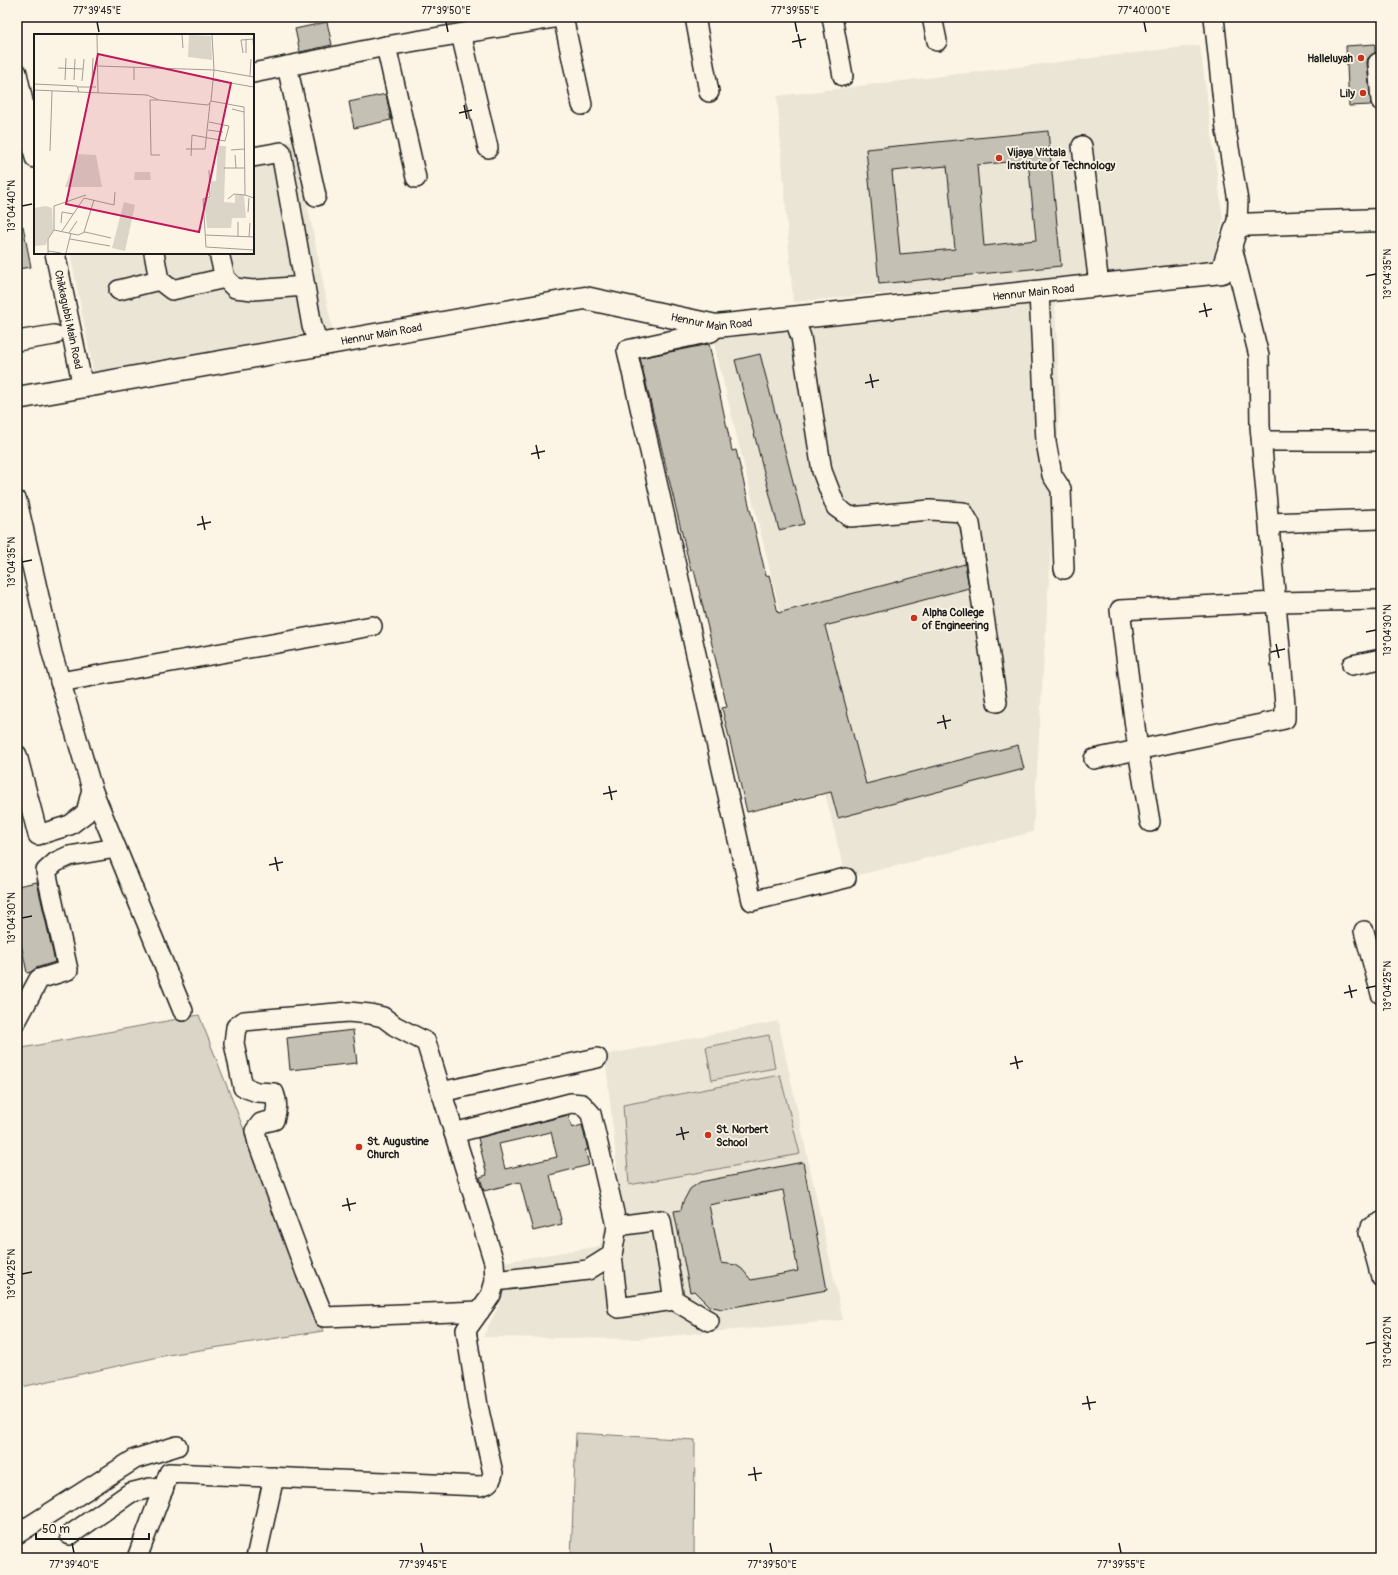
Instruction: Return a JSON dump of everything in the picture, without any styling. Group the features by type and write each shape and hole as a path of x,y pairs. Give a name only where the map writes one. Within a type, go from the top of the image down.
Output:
{"main road":[{"path":"1234,234 1381,220"},
{"name":"Hennur Main Road","path":"17,398 585,298 716,326 1222,272 1234,234"}],"street":[{"path":"254,73 386,46 560,17"},
{"path":"563,17 582,105"},
{"path":"694,17 710,92"},
{"path":"832,17 843,76"},
{"path":"932,17 937,41"},
{"path":"1094,759 1285,719 1285,704 1262,441 1259,356 1234,234 1238,201 1226,130 1214,17"},
{"path":"461,34 488,148"},
{"path":"386,46 416,178"},
{"path":"1378,63 1381,91"},
{"path":"287,66 316,196"},
{"path":"17,73 31,118 28,154"},
{"path":"1082,146 1098,285"},
{"path":"254,157 281,152 312,326 319,345"},
{"name":"Chikkagubbi Main Road","path":"55,254 83,387"},
{"path":"154,254 159,280 172,290 225,278"},
{"path":"219,254 225,278 235,288 253,290 305,286"},
{"path":"119,290 159,280"},
{"path":"1039,292 1046,442 1052,475 1061,489 1064,569"},
{"path":"794,318 801,337 822,471 836,507 850,517 930,510 963,512 970,524 997,702"},
{"path":"716,326 711,332 627,350 752,901 846,878"},
{"path":"17,341 54,335"},
{"path":"1262,441 1381,441"},
{"path":"17,501 52,653 92,789 183,1011"},
{"path":"1269,523 1381,519"},
{"path":"1150,822 1138,750 1120,610 1276,602 1381,600"},
{"path":"60,682 372,626"},
{"path":"1352,665 1381,659"},
{"path":"17,755 38,835 70,825 86,813 92,789"},
{"path":"17,1020 39,979 68,970 46,871 56,862 69,856 116,848"},
{"path":"1364,931 1381,994"},
{"path":"137,1558 169,1473 480,1486 487,1484 491,1480 493,1473 478,1406 466,1330 480,1311 492,1294 495,1281 494,1262 426,1042 395,1026 383,1017 348,1012 244,1020 236,1027 234,1043 243,1087 256,1092 274,1093 277,1100 278,1109 274,1120 261,1123 255,1131 256,1137 306,1273 324,1317 480,1311"},
{"path":"442,1092 597,1058"},
{"path":"454,1133 571,1102 582,1104 590,1114 617,1226 612,1255 618,1308 674,1300 709,1321"},
{"path":"617,1226 661,1220 674,1300"},
{"path":"1381,1222 1371,1228 1369,1233 1381,1277"},
{"path":"495,1281 588,1270 612,1255"},
{"path":"17,1534 136,1459 177,1446"},
{"path":"256,1558 274,1477"},
{"path":"70,1535 130,1493 150,1488 163,1490"}],"shaded area":[{"name":"Vijaya Vittala Institute of Technology","path":"1200,45 1223,219 1212,264 793,302 777,96"},
{"path":"295,140 332,328 94,375 70,254 254,254 254,148"},
{"name":"Alpha College of Engineering","path":"1055,301 1060,404 1033,832 846,878 711,332"},
{"path":"199,1015 323,1331 168,1355 17,1388 17,1049"},
{"name":"St. Norbert School","path":"778,1021 843,1320 636,1339 483,1337 502,1299 503,1262 600,1246 607,1217 622,1214 605,1055"},
{"path":"769,1035 775,1068 712,1080 706,1047"},
{"path":"780,1075 800,1154 629,1185 623,1105"},
{"path":"576,1433 695,1440 694,1558 571,1558"}],"building":[{"path":"327,22 332,45 300,52 295,29"},
{"path":"1375,44 1375,53 1368,58 1367,63 1371,105 1349,106 1346,46"},
{"path":"386,94 391,120 354,128 349,102"},
{"path":"1048,131 1061,266 879,284 866,149","holes":["1028,160 1036,240 984,246 977,165","947,166 955,249 900,254 892,171"]},
{"path":"23,226 31,267 17,269 17,227"},
{"path":"709,344 732,451 736,450 766,576 769,575 778,613 965,564 969,588 825,626 866,784 1018,745 1024,769 838,818 831,792 747,812 722,708 727,707 694,570 691,571 640,358"},
{"path":"760,354 804,524 779,530 735,360"},
{"path":"37,882 55,962 36,968 27,973 17,924 17,886"},
{"path":"353,1030 357,1063 290,1070 287,1038"},
{"path":"568,1115 572,1128 582,1125 588,1150 585,1150 589,1165 550,1175 562,1224 533,1231 520,1182 484,1191 480,1177 487,1175 478,1138","holes":["551,1132 557,1157 505,1169 499,1144"]},
{"path":"803,1162 827,1290 722,1309 709,1306 694,1291 690,1292 674,1211 681,1210 683,1202 690,1189 700,1182","holes":["783,1190 798,1271 751,1280 742,1269 736,1265 721,1263 709,1205"]}],"place":[{"name":"Halleluyah","path":"1361,58"},
{"name":"Lily","path":"1363,93"},
{"name":"Vijaya Vittala Institute of Technology","path":"999,158"},
{"name":"Alpha College of Engineering","path":"914,618"},
{"name":"St. Norbert School","path":"708,1135"},
{"name":"St. Augustine Church","path":"359,1147"}]}
